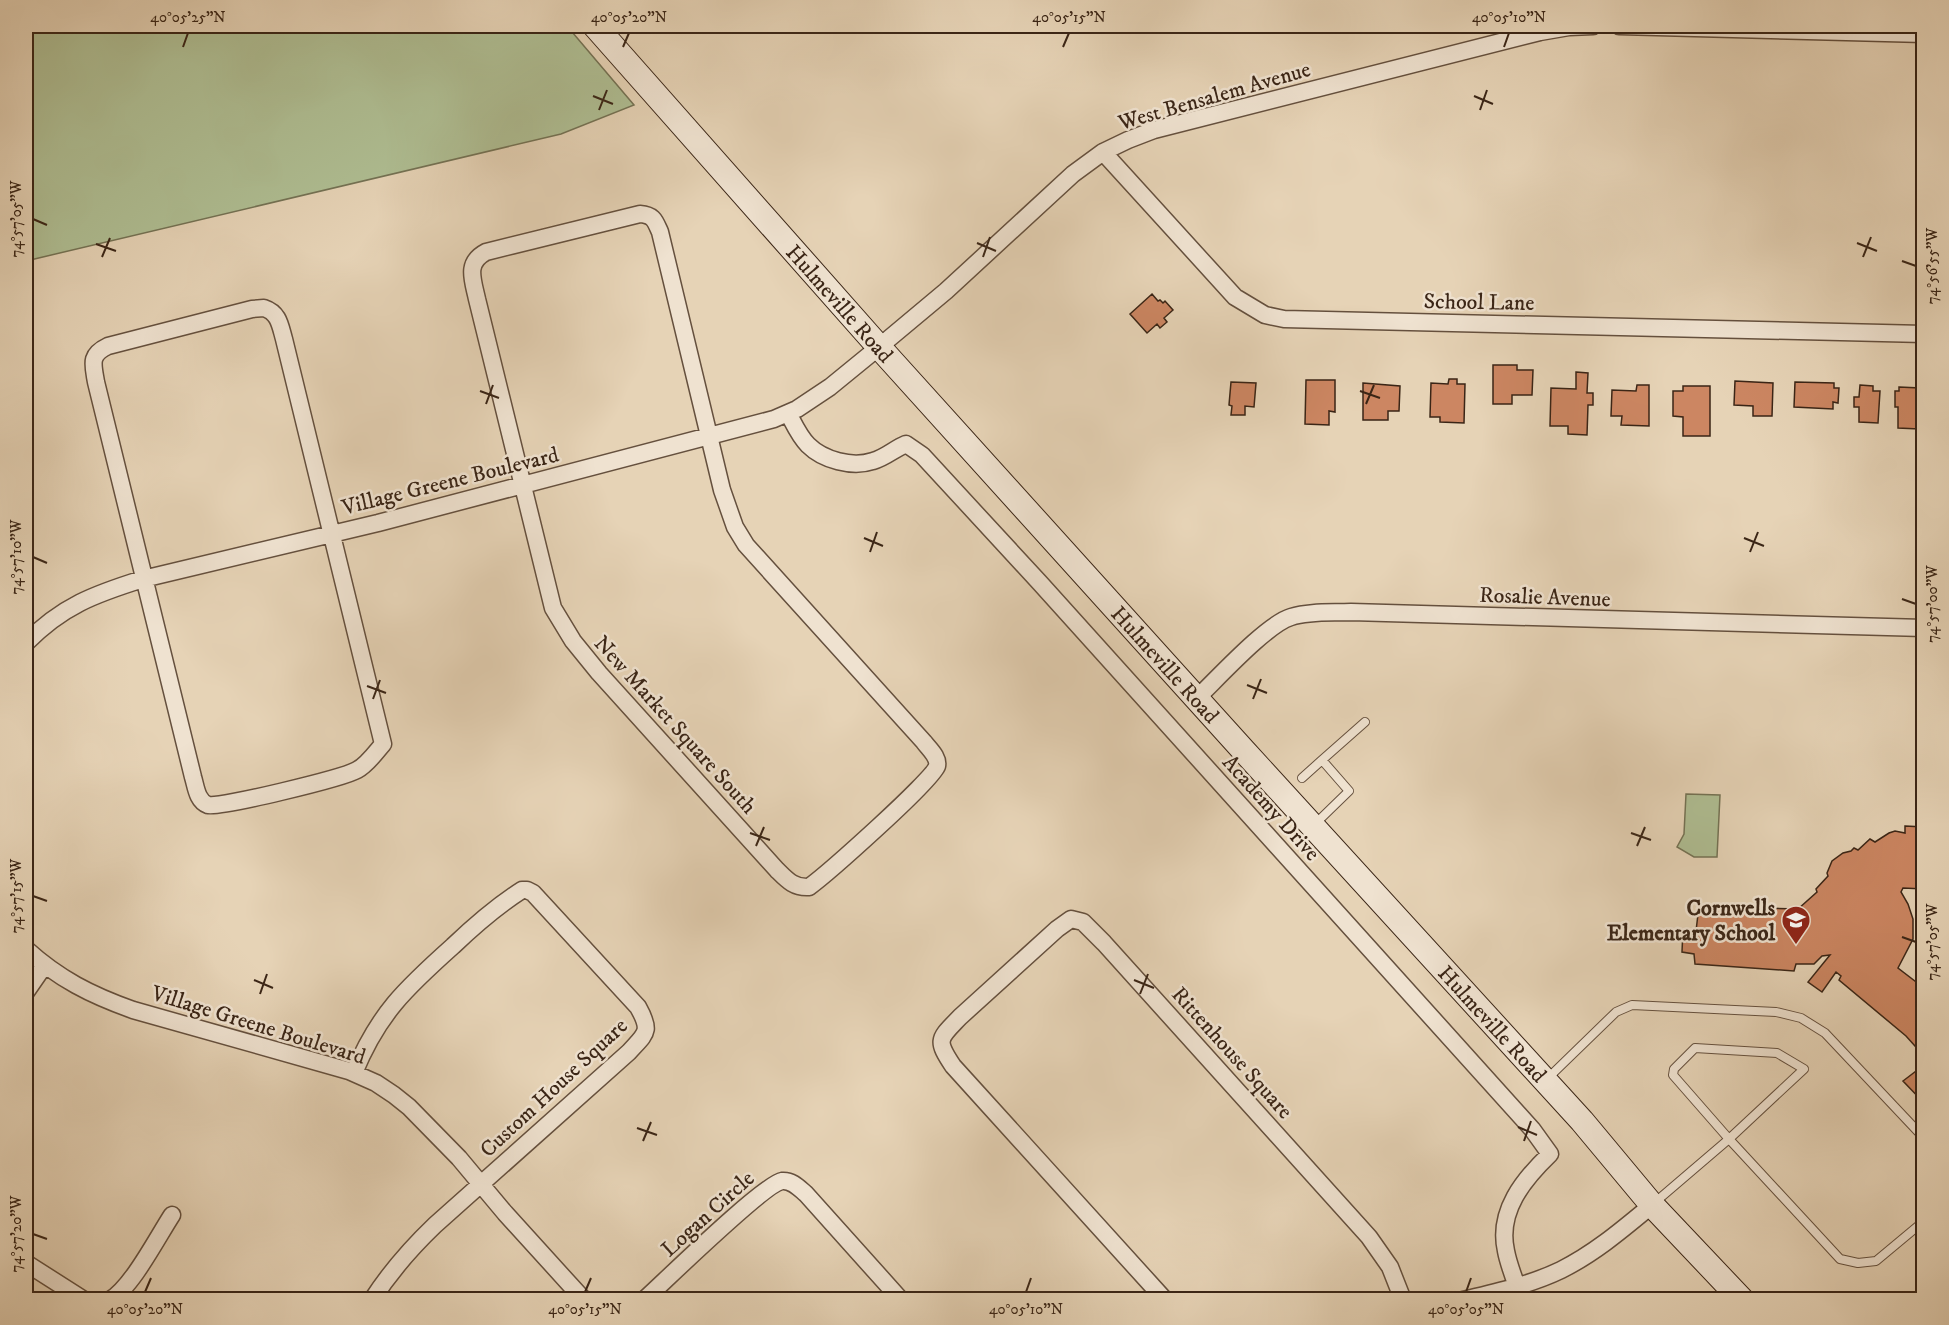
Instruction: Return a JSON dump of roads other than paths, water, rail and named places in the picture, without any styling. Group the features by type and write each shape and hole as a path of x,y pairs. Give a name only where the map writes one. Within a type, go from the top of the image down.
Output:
{"main road":[{"name":"Hulmeville Road","path":"604,29 879,347 1582,1121 1652,1205 1742,1299"}],"street":[{"name":"West Bensalem Avenue","path":"879,347 946,291 1073,174 1103,152 1128,140 1165,127 1540,32 1593,26"},
{"path":"1619,26 1923,34"},
{"name":"School Lane","path":"1103,152 1235,297 1264,315 1284,319 1923,334"},
{"path":"522,485 472,274 472,264 477,256 486,252 640,214 654,218 660,232 711,437"},
{"path":"264,308 272,311 278,318 333,533 383,744 358,770 236,802 214,806 206,804 199,796 143,579 96,382 94,356 108,346 252,309 264,308"},
{"name":"Village Greene Boulevard","path":"26,643 41,627 60,613 78,602 112,588 711,437 774,419 830,387 879,347"},
{"name":"Academy Drive","path":"788,413 808,445 820,454 841,462 859,464 871,462 906,444 922,455 1532,1129 1550,1154 1520,1188 1512,1201 1506,1216 1504,1232 1505,1249 1520,1293"},
{"name":"New Market Square South","path":"522,485 553,608 573,641 599,673 777,870 792,884 800,888 809,887 917,790 936,769 937,763 935,756 924,742 746,545 728,510 711,437"},
{"name":"Rosalie Avenue","path":"1197,698 1265,633 1292,616 1308,614 1351,612 1923,628"},
{"name":"Custom House Square","path":"354,1073 372,1035 392,1004 410,985 509,898 522,890 533,893 638,1007 647,1027 645,1034 628,1052 482,1184"},
{"name":"Rittenhouse Square","path":"1165,1299 953,1066 941,1048 946,1032 960,1017 1071,919 1083,922 1104,943 1369,1237 1390,1267 1403,1299"},
{"name":"Village Greene Boulevard","path":"26,949 64,980 99,998 354,1073 394,1095 409,1107 459,1158 584,1299"},
{"path":"26,992 44,966"},
{"name":"Logan Circle","path":"644,1299 755,1198 776,1183 784,1181 792,1182 806,1194 901,1299"},
{"path":"372,1299 413,1247 482,1184"},
{"path":"1463,1299 1520,1293 1578,1261 1614,1237 1652,1205"},
{"path":"110,1299 118,1295 129,1281 172,1215"},
{"path":"26,1263 84,1299"}],"lane":[{"path":"1302,778 1365,722"},
{"path":"1314,825 1350,791 1322,760"},
{"path":"1545,1080 1616,1012 1632,1005 1776,1012 1802,1018 1826,1033 1923,1138"},
{"path":"1652,1205 1729,1139 1804,1070 1777,1053 1695,1048 1674,1069 1673,1075 1729,1139 1840,1259 1858,1263 1876,1261 1923,1221"}],"place":[{"name":"Cornwells Elementary School","path":"1796,946"}]}
